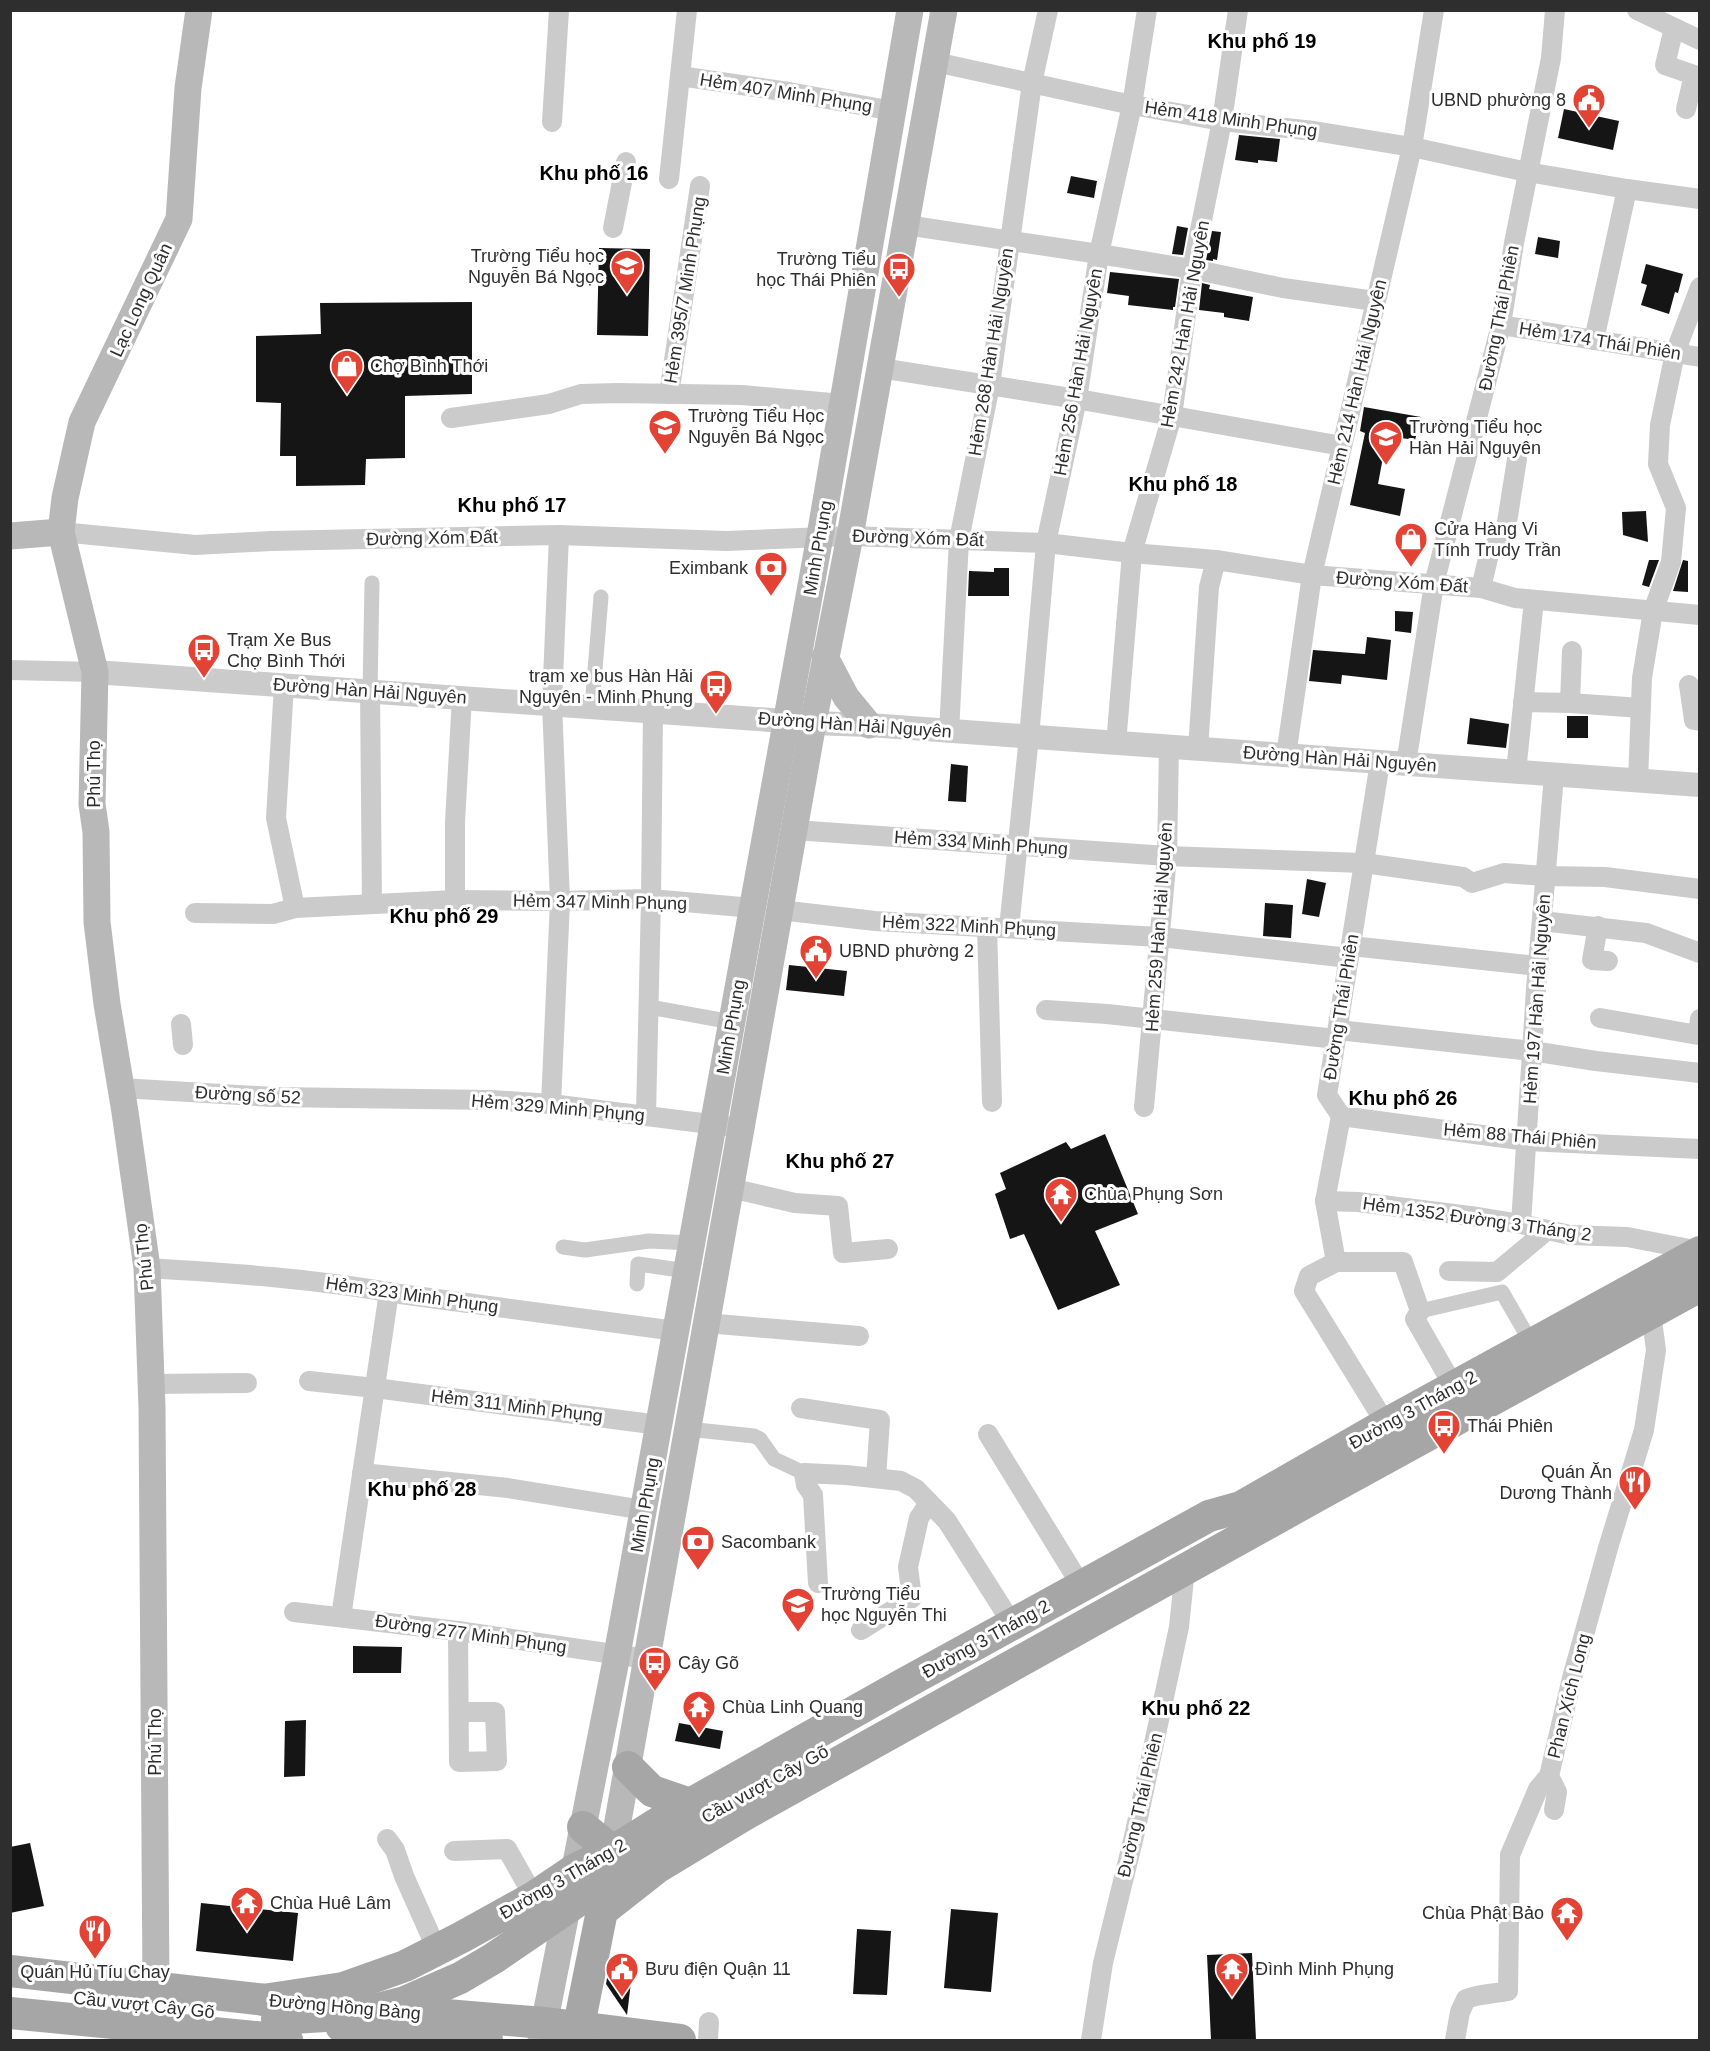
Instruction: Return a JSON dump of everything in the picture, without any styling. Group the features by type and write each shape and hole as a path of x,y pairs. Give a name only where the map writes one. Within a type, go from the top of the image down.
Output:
{"main road":[{"name":"Lạc Long Quân","path":"61,532 65,498 82,422 179,219 188,88 199,10"},
{"name":"Minh Phụng","path":"578,2034 613,1851 794,830 800,722 820,536 910,10"},
{"name":"Minh Phụng","path":"542,2032 617,1655 753,908 800,722 825,657 850,536 944,10"},
{"path":"10,536 61,532"},
{"name":"Phú Thọ","path":"61,532 95,672 93,804 96,832 97,922 107,1004 147,1268 151,1384 156,1988"},
{"path":"825,657 846,697 869,725"},
{"name":"Đường 3 Tháng 2","path":"276,2020 342,1988 405,1966 483,1927 574,1870 613,1851 690,1804 1012,1625 1209,1516 1241,1507 1386,1424 1700,1251"},
{"name":"Đường 3 Tháng 2","path":"602,1911 650,1873 744,1815 1700,1286"},
{"name":"Cầu vượt Cây Gõ","path":"10,2013 276,2020 358,2014 405,2002 460,1978 494,1958 654,1849 703,1819 1217,1527 1241,1507"},
{"path":"628,1767 652,1791 690,1804"},
{"path":"583,1827 627,1864 650,1873"},
{"name":"Đường Hồng Bàng","path":"10,1971 156,1988 276,2020 379,2010 542,2032 680,2040"},
{"name":"Cầu vượt Cây Gõ","path":"10,1990 276,2020 487,2040"},
{"path":"379,2010 385,2022 388,2040"},
{"path":"10,2034 72,2040"}],"street":[{"path":"552,122 559,10"},
{"path":"669,179 687,10"},
{"name":"Hẻm 268 Hàn Hải Nguyên","path":"949,732 959,540 990,385 1032,83 1048,10"},
{"name":"Hẻm 256 Hàn Hải Nguyên","path":"1009,928 1046,543 1077,399 1099,254 1132,105 1147,10"},
{"name":"Hẻm 242 Hàn Hải Nguyên","path":"1116,744 1132,553 1172,416 1192,270 1222,121 1238,10"},
{"name":"Hẻm 214 Hàn Hải Nguyên","path":"1286,756 1312,575 1412,147 1434,10"},
{"name":"Đường Thái Phiên","path":"1406,764 1434,585 1501,325 1527,172 1551,58 1555,10"},
{"path":"1637,10 1700,40"},
{"path":"1674,28 1665,65 1694,75 1686,109"},
{"name":"Hẻm 418 Minh Phụng","path":"935,62 1132,105 1222,121 1314,131 1412,147 1527,172 1700,199"},
{"name":"Hẻm 407 Minh Phụng","path":"680,76 789,92 893,111"},
{"path":"613,228 626,162"},
{"name":"Hẻm 395/7 Minh Phụng","path":"669,394 700,186"},
{"path":"1594,340 1627,189"},
{"path":"906,225 1099,254 1283,288 1375,301"},
{"path":"1638,781 1642,678 1653,611 1671,561 1676,508 1658,464 1660,425 1675,353 1700,287"},
{"name":"Hẻm 174 Thái Phiên","path":"1501,325 1700,357"},
{"path":"880,368 1077,399 1342,446"},
{"path":"451,418 549,404 581,394 742,395 843,404"},
{"path":"1481,588 1490,550 1505,535 1517,459"},
{"name":"Đường Xóm Đất","path":"61,532 195,545 559,535 726,541 850,536 1046,543 1216,560 1312,575 1481,588 1515,598 1700,615"},
{"path":"551,1104 560,901 552,703 559,535"},
{"path":"1198,749 1209,587 1216,560"},
{"path":"372,583 370,691 372,904"},
{"path":"592,706 601,597"},
{"path":"1516,772 1534,600"},
{"path":"1570,703 1572,651"},
{"name":"Đường Hàn Hải Nguyên","path":"10,670 95,672 552,703 1700,785"},
{"path":"284,685 276,818 295,908"},
{"path":"1689,685 1695,720 1700,721"},
{"path":"455,900 455,822 462,697"},
{"path":"1523,702 1641,708"},
{"path":"646,1115 653,711"},
{"name":"Hẻm 259 Hàn Hải Nguyên","path":"1144,1107 1167,856 1169,747"},
{"name":"Đường Thái Phiên","path":"1341,1116 1328,1095 1380,762"},
{"name":"Hẻm 197 Hàn Hải Nguyên","path":"1521,1224 1538,966 1554,774"},
{"name":"Hẻm 334 Minh Phụng","path":"794,830 1167,856 1364,863 1463,877 1472,883 1504,873 1605,877 1700,889"},
{"name":"Hẻm 347 Minh Phụng","path":"195,913 273,914 295,908 455,900 651,899 753,908"},
{"name":"Hẻm 322 Minh Phụng","path":"780,910 875,921 1160,937 1538,966"},
{"path":"1542,921 1646,933 1700,953"},
{"path":"1598,926 1592,960 1608,961"},
{"path":"987,927 992,1102"},
{"path":"649,1007 732,1022"},
{"path":"1046,1010 1532,1051 1596,1062 1700,1073"},
{"path":"1600,1018 1698,1035 1700,1019"},
{"path":"181,1024 183,1045"},
{"name":"Đường số 52","path":"121,1088 273,1097 375,1098"},
{"name":"Hẻm 329 Minh Phụng","path":"375,1098 491,1100 551,1104 741,1128"},
{"path":"1336,1262 1325,1202 1341,1116"},
{"name":"Hẻm 88 Thái Phiên","path":"1341,1116 1527,1141 1700,1149"},
{"path":"730,1188 795,1203 838,1206 843,1253 888,1249"},
{"name":"Hẻm 1352 Đường 3 Tháng 2","path":"1325,1202 1358,1202 1521,1224 1570,1235 1627,1237 1700,1251"},
{"path":"1449,1271 1497,1272 1546,1231"},
{"path":"563,1247 585,1250 649,1241 692,1243"},
{"path":"1386,1424 1304,1291 1309,1276 1336,1262 1403,1262 1420,1311"},
{"path":"637,1284 638,1264 687,1271"},
{"name":"Hẻm 323 Minh Phụng","path":"147,1268 231,1273 356,1286 676,1331"},
{"path":"341,1617 389,1292"},
{"path":"1454,1387 1414,1319 1420,1311 1502,1292 1532,1344"},
{"name":"Phan Xích Long","path":"1455,2040 1460,2012 1466,1999 1478,1994 1508,1991 1510,1855 1538,1789 1549,1776 1572,1678 1644,1430 1656,1350 1651,1313"},
{"path":"706,1323 859,1336"},
{"name":"Hẻm 311 Minh Phụng","path":"309,1381 659,1425"},
{"path":"151,1384 247,1383"},
{"path":"801,1408 880,1420 876,1478"},
{"path":"687,1429 754,1436 760,1439 774,1459 804,1473 901,1481 916,1489 947,1521 1012,1625"},
{"path":"988,1434 1082,1587"},
{"path":"362,1473 508,1488 644,1510"},
{"path":"804,1473 806,1485 813,1495 818,1583"},
{"path":"861,1630 912,1598 908,1567 919,1518 929,1503"},
{"name":"Đường Thái Phiên","path":"1091,2040 1103,1963 1135,1832 1179,1628 1185,1569"},
{"name":"Đường 277 Minh Phụng","path":"294,1612 458,1631 647,1659"},
{"path":"458,1631 459,1712"},
{"path":"1549,1776 1557,1792 1554,1810"},
{"path":"387,1839 395,1850 437,1950"},
{"path":"454,1851 507,1849 534,1897"}],"building":[{"name":"UBND phường 8","path":"1564,109 1619,121 1613,150 1558,138"},
{"path":"1239,135 1280,139 1277,162 1258,160 1258,163 1235,160"},
{"path":"1071,176 1097,181 1094,198 1067,193"},
{"path":"1177,226 1188,228 1183,255 1172,254"},
{"path":"1212,231 1221,232 1217,260 1213,259 1213,261 1206,260"},
{"path":"1538,237 1560,241 1558,258 1535,254"},
{"path":"599,248 650,249 648,336 597,335"},
{"path":"1646,264 1683,274 1669,314 1641,305 1647,285 1641,283"},
{"path":"1110,272 1179,279 1175,307 1173,310 1128,305 1129,296 1107,293"},
{"path":"1202,283 1210,285 1209,289 1253,297 1249,321 1224,317 1224,313 1199,310"},
{"name":"Chợ Bình Thới","path":"472,302 472,394 405,396 405,458 366,459 365,485 296,486 296,456 280,456 281,403 256,402 256,336 321,334 320,303"},
{"path":"1364,407 1421,417 1415,440 1387,436 1378,484 1405,489 1400,516 1350,505 1365,433 1360,431"},
{"path":"1646,511 1648,542 1623,535 1622,512"},
{"path":"1649,560 1659,560 1649,587 1642,585"},
{"path":"1683,560 1688,561 1688,592 1673,591"},
{"path":"994,568 1009,568 1009,596 968,596 969,571 994,572"},
{"path":"1395,611 1413,612 1411,633 1395,631"},
{"path":"1367,637 1391,640 1387,680 1342,675 1341,684 1309,681 1313,650 1365,654"},
{"path":"1567,716 1588,716 1588,738 1567,738"},
{"path":"1470,718 1509,724 1506,748 1467,744"},
{"path":"951,764 968,766 966,802 948,801"},
{"path":"1307,879 1326,883 1319,917 1302,914"},
{"path":"1265,903 1293,905 1291,938 1263,936"},
{"name":"UBND phường 2","path":"789,965 847,971 844,996 786,990"},
{"name":"Chùa Phụng Sơn","path":"1105,1134 1138,1214 1095,1231 1120,1285 1058,1310 1024,1234 1010,1239 995,1194 1006,1189 1000,1173 1066,1142 1071,1149"},
{"path":"353,1646 402,1647 401,1673 353,1673"},
{"path":"306,1720 305,1776 284,1777 285,1721"},
{"name":"Chùa Linh Quang","path":"679,1723 723,1731 720,1749 675,1741"},
{"path":"30,1843 44,1906 10,1913 10,1847"},
{"name":"Chùa Huê Lâm","path":"201,1903 298,1913 293,1961 196,1951"},
{"path":"951,1909 998,1913 991,1992 944,1988"},
{"path":"857,1929 891,1931 887,1995 853,1994"},
{"name":"Đình Minh Phụng","path":"1252,1953 1256,2040 1211,2040 1207,1955"},
{"name":"Bưu điện Quận 11","path":"611,1956 634,1958 627,2015 606,1984"}],"place":[{"name":"UBND phường 8","path":"1589,129"},
{"name":"Trường Tiểu học Nguyễn Bá Ngọc","path":"627,295"},
{"name":"Trường Tiểu học Thái Phiên","path":"899,298"},
{"name":"Chợ Bình Thới","path":"347,395"},
{"name":"Trường Tiểu Học Nguyễn Bá Ngọc","path":"665,455"},
{"name":"Trường Tiểu học Hàn Hải Nguyên","path":"1386,466"},
{"name":"Cửa Hàng Vi Tính Trudy Trần","path":"1411,568"},
{"name":"Eximbank","path":"771,597"},
{"name":"Trạm Xe Bus Chợ Bình Thới","path":"204,679"},
{"name":"trạm xe bus Hàn Hải Nguyên - Minh Phụng","path":"716,715"},
{"name":"UBND phường 2","path":"816,980"},
{"name":"Chùa Phụng Sơn","path":"1061,1223"},
{"name":"Thái Phiên","path":"1444,1455"},
{"name":"Quán Ăn Dương Thành","path":"1635,1511"},
{"name":"Sacombank","path":"698,1571"},
{"name":"Trường Tiểu học Nguyễn Thi","path":"798,1633"},
{"name":"Cây Gõ","path":"655,1692"},
{"name":"Chùa Linh Quang","path":"699,1736"},
{"name":"Chùa Huê Lâm","path":"247,1932"},
{"name":"Chùa Phật Bảo","path":"1567,1942"},
{"name":"Quán Hủ Tíu Chay","path":"95,1960"},
{"name":"Bưu điện Quận 11","path":"622,1998"},
{"name":"Đình Minh Phụng","path":"1232,1998"}],"district":[{"name":"Khu phố 19","path":"1262,41"},
{"name":"Khu phố 16","path":"594,173"},
{"name":"Khu phố 18","path":"1183,484"},
{"name":"Khu phố 17","path":"512,505"},
{"name":"Khu phố 29","path":"444,916"},
{"name":"Khu phố 26","path":"1403,1098"},
{"name":"Khu phố 27","path":"840,1161"},
{"name":"Khu phố 28","path":"422,1489"},
{"name":"Khu phố 22","path":"1196,1708"}]}
